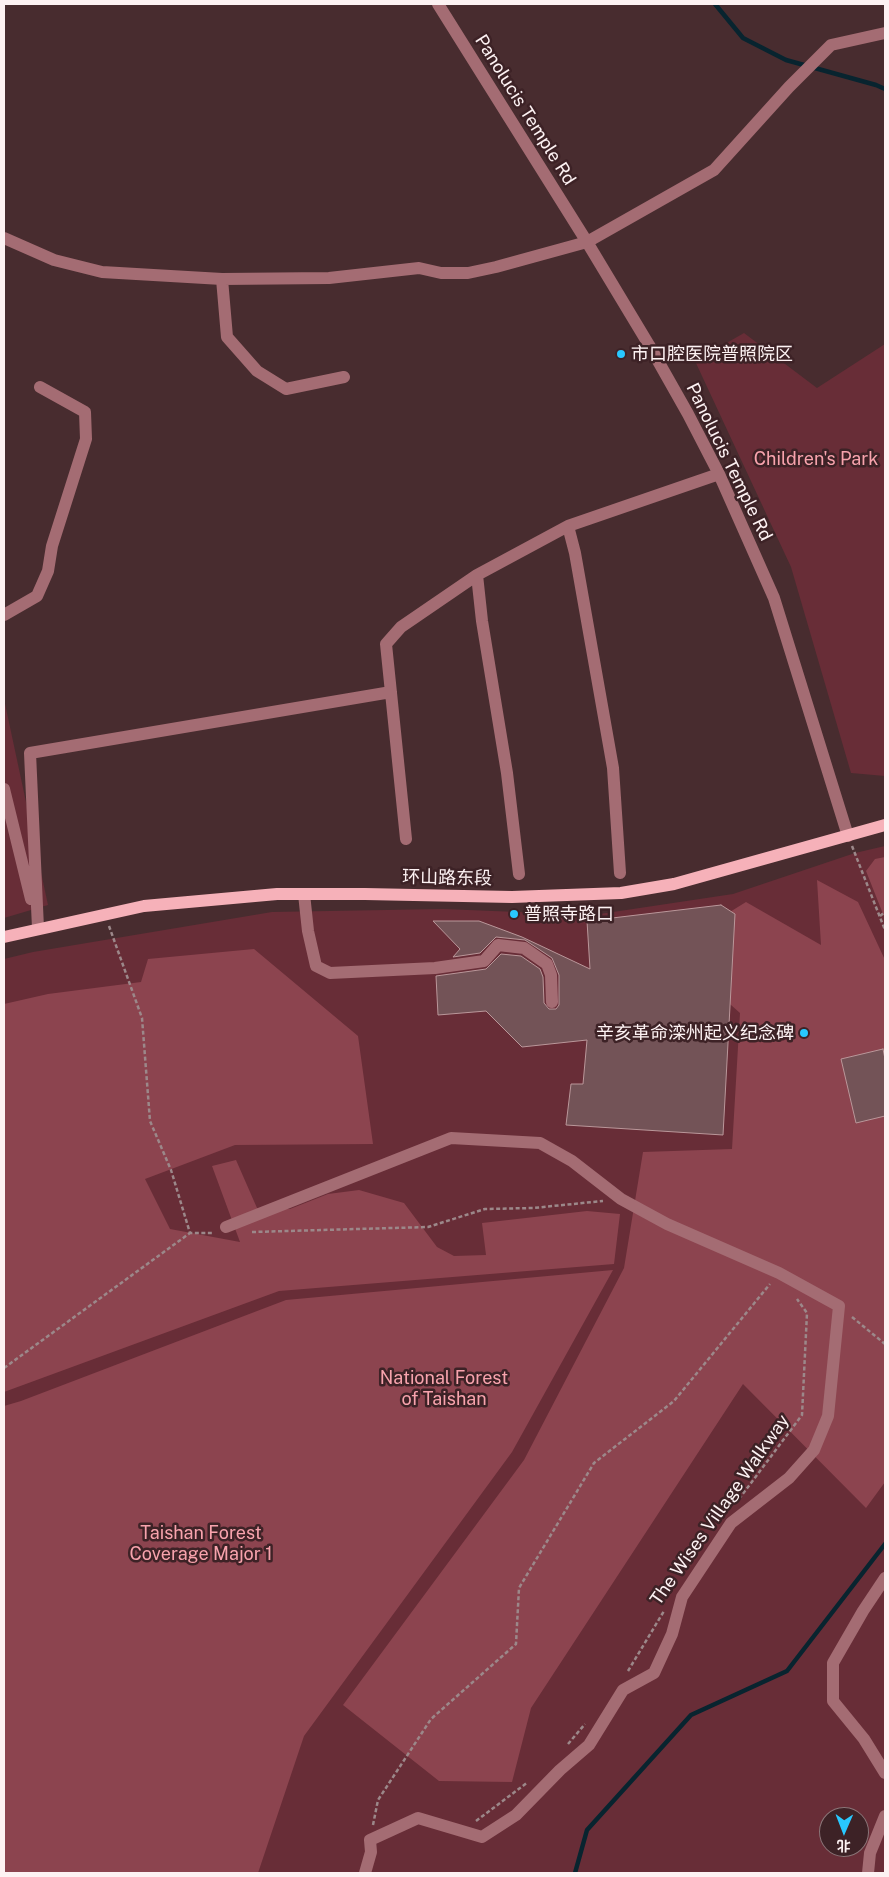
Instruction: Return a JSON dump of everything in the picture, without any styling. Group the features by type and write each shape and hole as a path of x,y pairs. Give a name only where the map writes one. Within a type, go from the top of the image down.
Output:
{"main road":[{"name":"环山路东段","path":"4,937 144,906 277,894 512,897 621,893 674,884 885,825"}],"street":[{"name":"Panolucis Temple Rd","path":"438,4 586,242 688,414 719,474 774,598 848,836"},
{"path":"4,238 54,260 102,272 222,279 329,278 419,268 441,273 468,273 586,242 714,170 789,87 831,45 885,33"},
{"path":"222,279 227,337 257,371 286,389 344,377"},
{"path":"4,615 37,596 48,571 52,546 86,439 85,412 40,387"},
{"path":"406,839 386,644 401,627 477,574 568,526 719,474"},
{"path":"568,526 575,553 613,768 620,873"},
{"path":"477,574 482,621 507,773 519,874"},
{"path":"38,928 30,753 391,692"},
{"path":"4,789 38,928"},
{"path":"304,894 308,930 316,966 330,974 435,968 484,961 498,945 524,948 547,964 551,975 552,1002"},
{"path":"226,1227 451,1138 540,1143 572,1161 621,1199 667,1224 779,1273 839,1306 828,1416 814,1450 789,1478 731,1523 682,1596 672,1634 654,1673 623,1690 589,1745 560,1770 516,1815 482,1837 418,1818 370,1840 372,1852 365,1873"},
{"path":"885,1578 833,1663 833,1701 864,1739 885,1773"},
{"path":"868,1873 870,1853 885,1816"}],"path":[{"path":"848,836 885,930"},
{"path":"880,916 885,912"},
{"path":"4,1368 190,1234"},
{"path":"370,1840 378,1800 431,1719 516,1644 519,1588 594,1463 674,1401 779,1273"},
{"name":"The Wises Village Walkway","path":"736,1503 802,1415 807,1313 796,1297"},
{"path":"839,1306 885,1344"},
{"name":"The Wises Village Walkway","path":"628,1672 665,1609"},
{"path":"568,1744 586,1723"},
{"path":"475,1823 534,1777"}],"green space":[{"name":"Children's Park","path":"744,333 817,388 885,344 885,776 851,773 791,567 695,361"},
{"path":"4,699 48,905 4,918"},
{"name":"National Forest of Taishan","path":"885,846 885,1873 4,1873 4,959 33,952 272,912 443,909 593,915 733,894 855,853"},
{"path":"885,857 885,919 866,871 875,859"},
{"path":"817,880 858,902 885,960 885,1482 866,1508 743,1384 531,1708 512,1782 439,1781 343,1705 524,1460 624,1268 643,1152 732,1149 740,1013 722,997 725,915 746,902 821,945"},
{"path":"254,949 358,1036 373,1144 235,1145 145,1179 170,1229 240,1242 212,1166 236,1160 257,1208 290,1209 328,1194 359,1190 404,1203 437,1247 454,1256 486,1255 482,1223 587,1211 620,1214 614,1264 279,1291 4,1392 4,1004 48,994 141,982 148,959"},
{"name":"Taishan Forest Coverage Major 1","path":"613,1270 512,1452 304,1736 258,1873 4,1873 4,1406 286,1300"}],"building":[{"path":"721,905 735,914 723,1135 566,1125 571,1084 583,1084 587,1040 522,1047 486,1011 438,1015 436,976 486,969 501,954 521,956 540,969 543,977 544,1003 549,1009 556,1009 559,1005 559,975 552,958 525,940 496,937 480,953 453,957 460,949 433,921 479,921 522,937 590,969 587,921"},
{"path":"883,1049 885,1059 885,1116 856,1123 841,1059"}],"waterway":[{"path":"715,4 743,38 786,60 885,89"},
{"path":"575,1873 587,1830 691,1715 787,1671 885,1544"}],"place":[{"name":"市口腔医院普照院区","path":"621,354"},
{"name":"普照寺路口","path":"514,914"},
{"name":"辛亥革命滦州起义纪念碑","path":"804,1033"}]}
